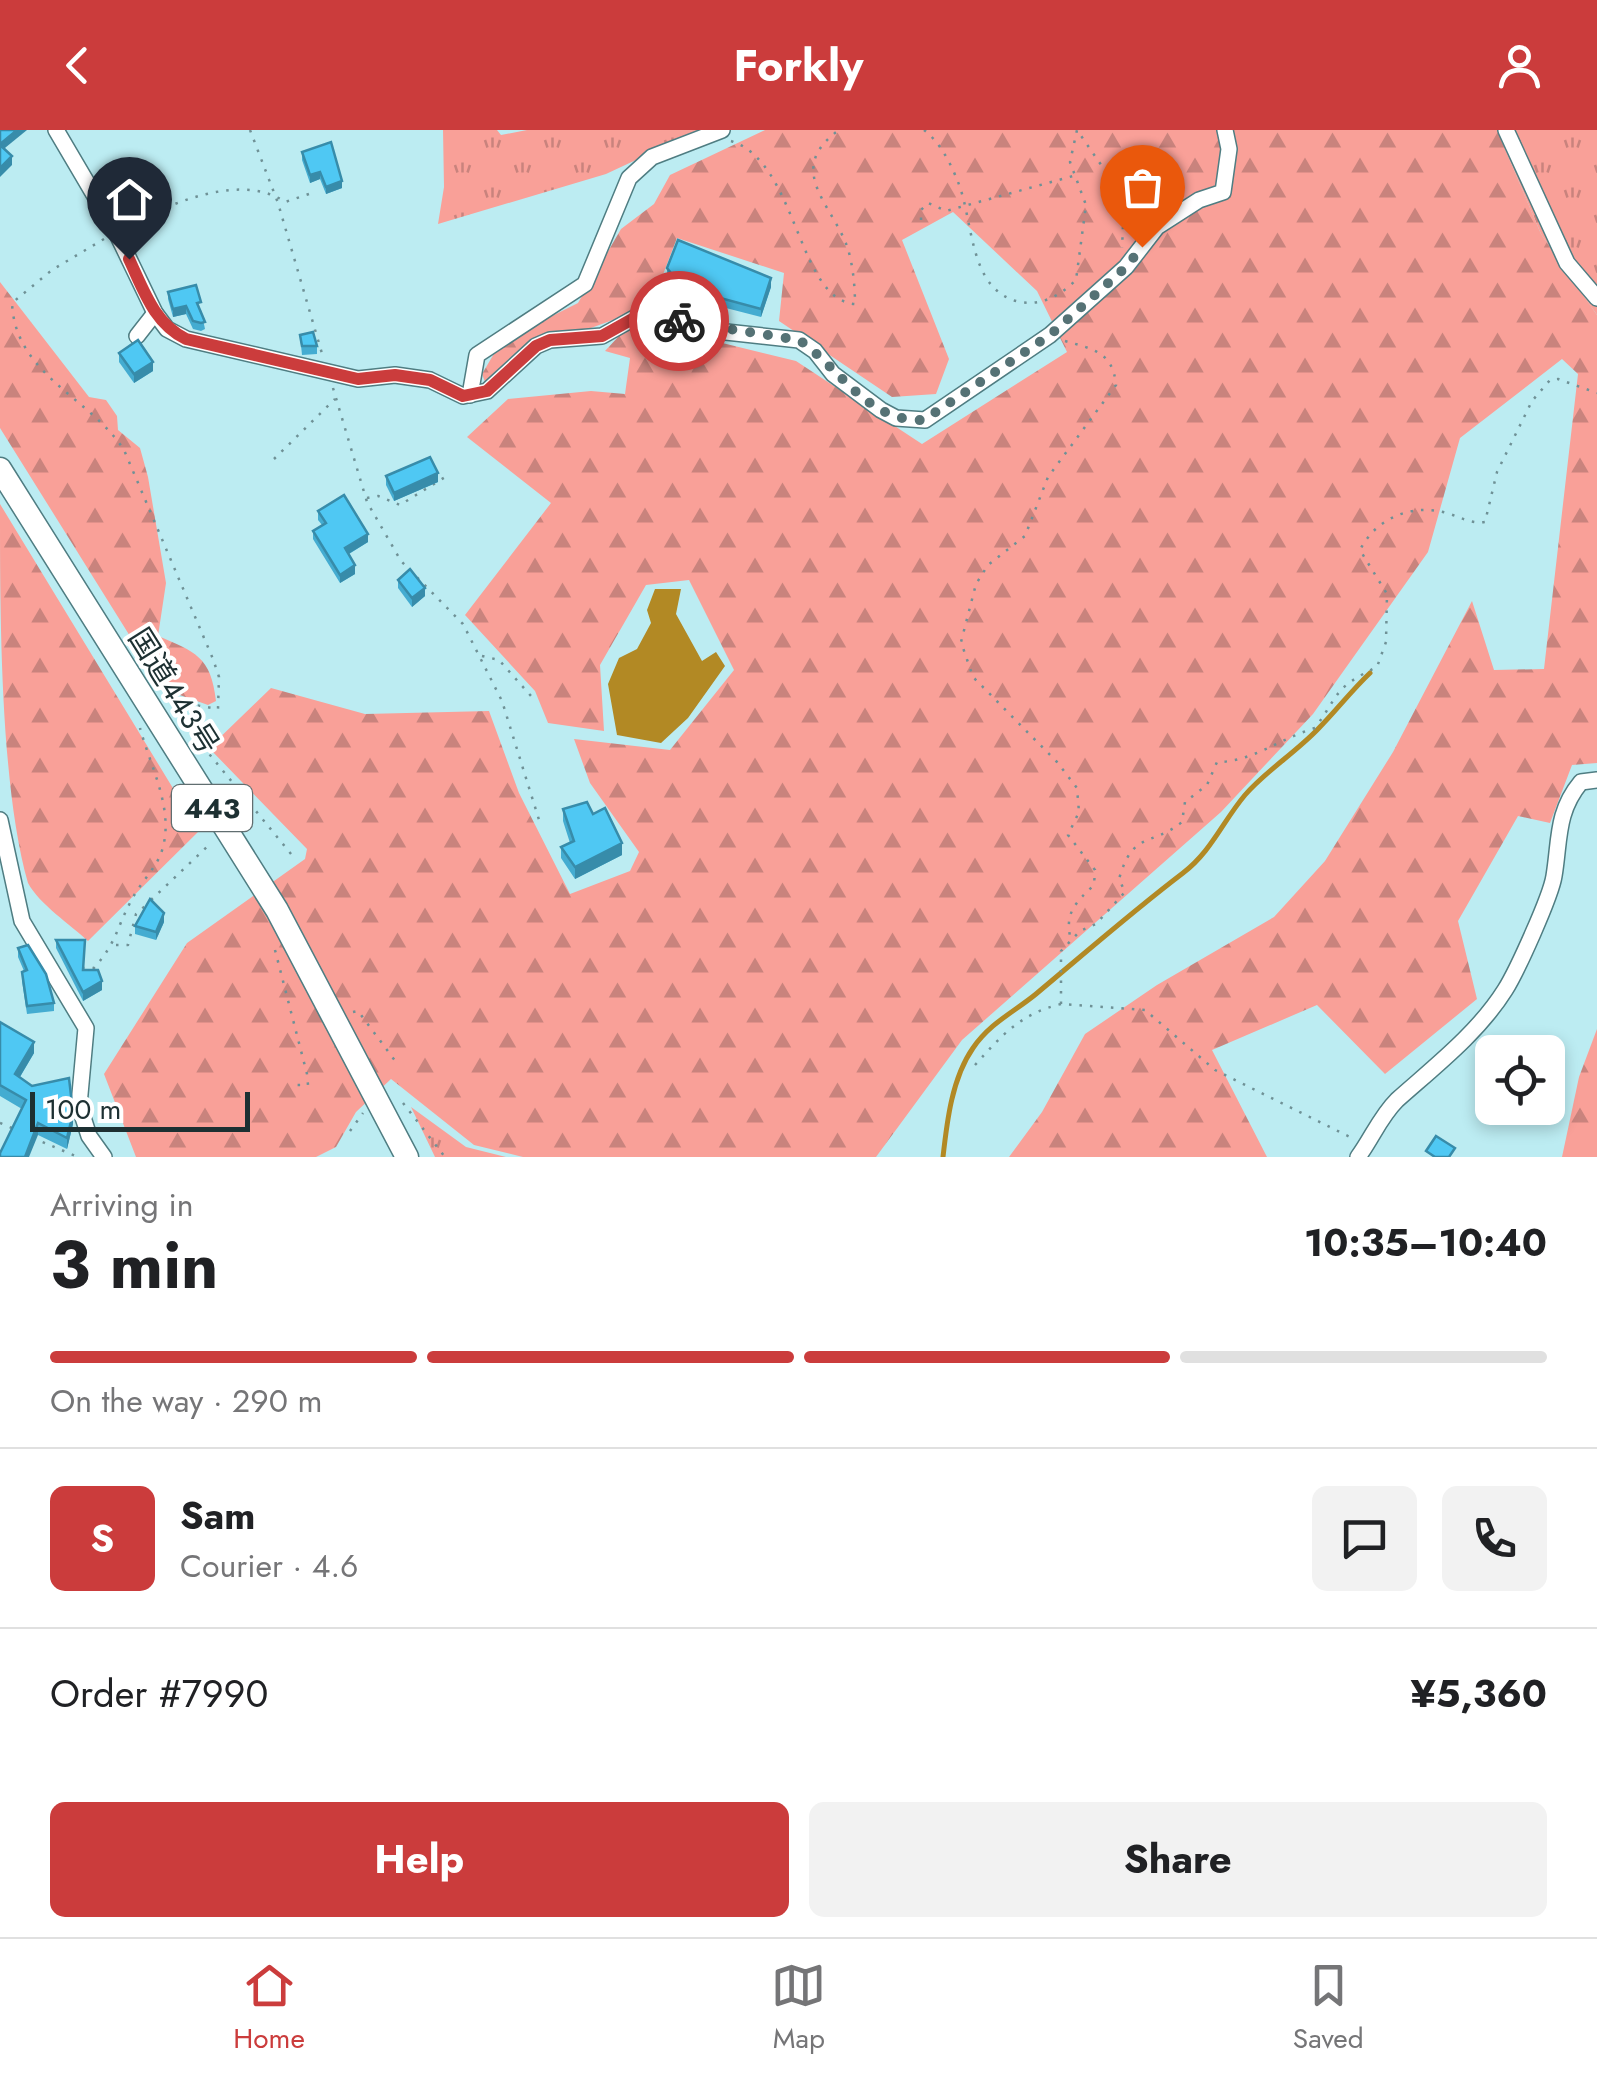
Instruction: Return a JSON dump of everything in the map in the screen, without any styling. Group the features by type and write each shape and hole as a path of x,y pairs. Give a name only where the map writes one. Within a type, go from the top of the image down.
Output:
{"highway":[{"name":"国道443号","path":"0,469 225,828 335,1013 407,1157"}],"street":[{"path":"56,130 116,232 155,313 167,329 186,339 358,379 395,375 430,380 463,396 487,391 536,346 550,340 602,336 645,312 726,332 799,340 815,350 833,374 881,410 908,420 924,420 1050,335 1126,267 1157,226 1199,200 1223,192 1230,149 1224,130"},
{"path":"1506,130 1567,263 1597,298"},
{"path":"470,395 477,355 585,284 630,178 652,157 716,132"},
{"path":"137,336 155,313"},
{"path":"1361,1152 1377,1124 1398,1100 1423,1082 1504,991 1554,879 1556,840 1568,798 1582,782 1597,780"},
{"path":"0,820 22,921 86,1028 79,1105 89,1136 104,1157"}],"path":[{"path":"250,130 274,194 366,498 401,561 463,624 502,700 540,823"},
{"path":"716,132 745,145 758,156 806,243 818,281 832,298 854,304 848,246 828,215 814,169 820,146 838,130"},
{"path":"924,130 951,166 965,204 973,248 995,288 1012,300 1031,304 1064,292 1076,280 1086,205 1074,176 1070,151 1078,130 1106,172 1120,184 1126,267"},
{"path":"921,220 922,210 928,204 946,211 1074,176"},
{"path":"170,708 162,700 218,709 220,678 213,658 124,450 110,429 52,384 21,341 12,303 52,270 168,205 256,188 285,202 315,192"},
{"path":"1050,335 1104,354 1114,369 1116,385 1048,477 1025,536 988,565 976,584 961,642 973,677 1058,762 1077,788 1078,812 1068,835 1095,870 1094,885 1074,904 1067,920 1071,939"},
{"path":"1061,1004 1058,963 1071,939 1096,924 1125,892 1119,879 1126,856 1142,839 1171,831 1182,822 1185,802 1207,785 1217,762 1241,762 1279,740 1316,728 1326,704 1354,678 1377,668 1386,642 1387,594 1360,550 1367,535 1398,514 1414,510 1485,522 1497,472 1541,388 1558,379 1597,393"},
{"path":"274,459 336,398"},
{"path":"366,498 378,496 400,505 450,474"},
{"path":"480,656 499,660 531,696"},
{"path":"54,974 70,968 94,968 114,946 122,918 141,881 158,860 166,836 165,811 141,731 146,702"},
{"path":"177,716 296,860"},
{"path":"114,946 128,946 136,914 225,828"},
{"path":"274,943 307,1074 308,1085 292,1085"},
{"path":"975,1065 1002,1031 1061,1004 1145,1010 1215,1070 1340,1129 1361,1152"},
{"path":"335,1013 358,1011 396,1062"},
{"path":"383,1105 403,1103 445,1157"},
{"path":"0,1123 15,1130"},
{"path":"30,1136 78,1157"}],"green space":[{"path":"443,130 497,130 501,135 527,130 700,130 606,174 438,224 444,187"},
{"path":"765,130 1497,130 1541,234 1597,315 1597,763 1572,765 1550,823 1518,816 1458,921 1477,999 1385,1074 1317,1005 1212,1050 1267,1157 1009,1157 1042,1112 1085,1034 1157,985 1274,917 1325,861 1393,752 1472,601 1494,670 1544,669 1578,374 1562,359 1460,438 1428,552 1313,714 1221,812 962,1040 876,1157 523,1157 474,1145 391,1079 356,1112 336,1147 316,1157 136,1157 104,1074 187,943 305,859 307,849 209,748 271,688 365,714 489,711 519,793 570,894 630,871 639,852 590,783 574,739 670,750 734,670 689,580 646,585 600,665 604,731 548,723 535,691 465,615 551,503 467,437 508,399 591,391 625,394 630,358 605,351 633,321 796,361 922,444 1067,352 1037,291 953,212 902,240 949,359 936,394 892,397 779,321 784,273 677,238 651,306 580,332 542,335 485,382 482,374 495,352 514,335 578,303 621,229 654,204 670,175"},
{"path":"1497,130 1597,130 1597,315 1541,234"},
{"path":"0,282 89,397 106,400 117,416 118,430 140,448 166,583 158,636 199,658 210,674 216,701 208,705 163,689 0,428"},
{"path":"0,504 199,831 88,941 33,891 19,843 4,698"},
{"path":"1597,1029 1597,1157 1562,1157 1579,1077"},
{"path":"411,1107 466,1147 506,1157 435,1157"}],"shaded area":[{"path":"655,589 681,589 676,614 702,661 716,652 725,666 688,718 661,743 617,735 608,684 619,658 637,649 651,623 647,610"}],"building":[{"path":"0,130 17,130 0,144"},
{"path":"331,142 342,181 326,187 320,172 310,175 302,152"},
{"path":"0,145 12,156 0,168"},
{"path":"678,240 771,278 761,309 683,288 667,268"},
{"path":"196,285 201,302 197,303 205,322 201,323 193,321 186,306 173,309 168,292"},
{"path":"313,332 317,346 302,346 300,335"},
{"path":"138,340 153,362 134,374 119,353"},
{"path":"430,457 438,473 394,493 386,476"},
{"path":"344,495 368,534 345,548 355,565 340,575 313,531 326,523 318,511"},
{"path":"410,569 425,588 412,598 398,580"},
{"path":"587,802 593,814 605,808 622,843 575,867 561,847 574,841 563,809"},
{"path":"150,899 164,913 156,932 135,926"},
{"path":"56,940 85,940 83,970 98,970 102,981 83,992"},
{"path":"28,945 46,974 54,1003 27,1006 22,972 27,970 18,948"},
{"path":"0,1022 34,1042 15,1074 32,1086 69,1078 73,1113 67,1138 38,1123 25,1157 0,1157 26,1100 0,1085"},
{"path":"1436,1136 1455,1148 1449,1157 1435,1157 1426,1151"}],"waterway":[{"path":"943,1157 955,1086 980,1039 1193,865 1245,795 1309,738 1370,673"}],"way so far":[{"path":"679,321 726,332 799,340 815,350 833,374 881,410 896,418 924,420 1050,335 1126,267 1142,247"}],"route":[{"path":"129,259 155,313 167,329 186,339 358,379 395,375 430,380 463,396 487,391 536,346 550,340 602,336 645,312 679,321"}]}
